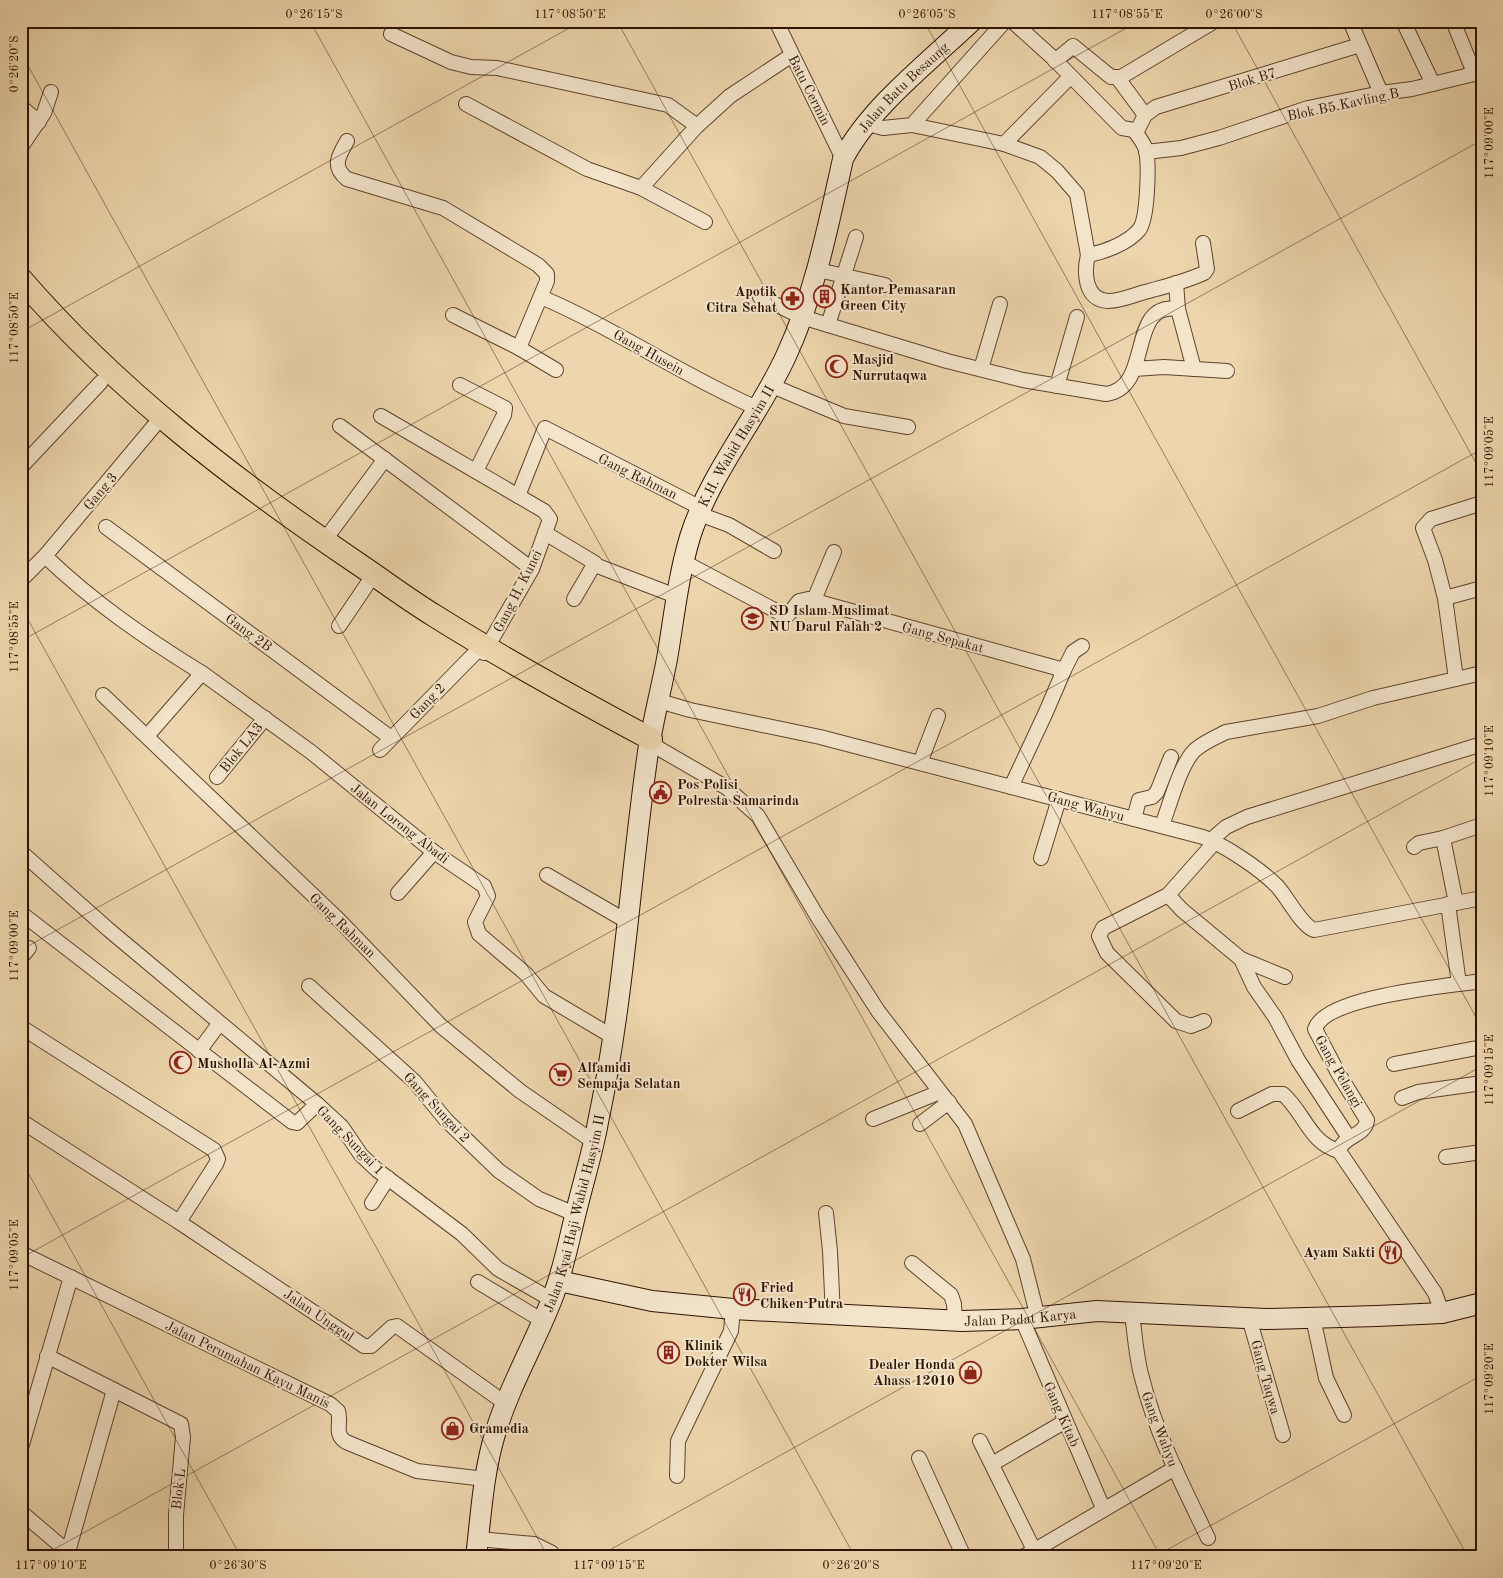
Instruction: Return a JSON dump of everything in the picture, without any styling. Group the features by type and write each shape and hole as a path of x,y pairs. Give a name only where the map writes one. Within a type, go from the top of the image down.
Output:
{"main road":[{"name":"Jalan Batu Besaung","path":"843,159 849,147 892,96 972,21"},
{"name":"K.H. Wahid Hasyim II","path":"652,746 676,596 684,562 700,511 785,357 802,317 818,270 843,159"},
{"path":"21,279 100,362 142,400 231,474 324,541 434,616 481,652"},
{"path":"21,300 101,382 154,426 234,488 368,583 481,652 652,746"},
{"name":"Jalan Kyai Haji Wahid Hasyim II","path":"477,1548 490,1451 505,1403 543,1321 559,1281 568,1253 575,1214 594,1142 615,1038 628,922 652,746"},
{"name":"Jalan Padat Karya","path":"559,1281 628,1298 733,1309 955,1320 1030,1318 1081,1312 1249,1318 1313,1318 1442,1313 1479,1307"}],"street":[{"name":"Batu Cermin","path":"776,21 843,159"},
{"path":"912,124 1005,21"},
{"path":"1012,21 1122,128 1134,130 1141,125 1145,115 1117,77"},
{"path":"1055,61 1073,46 1111,76 1117,77 1133,71 1216,21"},
{"path":"1350,21 1381,93"},
{"path":"1403,21 1433,84"},
{"path":"1453,21 1478,73"},
{"path":"391,34 451,62 497,68 668,105 697,126"},
{"name":"Blok B7","path":"1145,115 1156,107 1360,45"},
{"path":"641,188 697,126 730,96 792,56"},
{"name":"Blok B5 Kavling B","path":"1146,152 1181,148 1308,108 1433,84 1478,73"},
{"path":"1004,144 1070,77"},
{"path":"21,147 39,122 47,107 51,92"},
{"path":"466,104 587,169 641,188 705,222"},
{"path":"21,108 39,122"},
{"path":"868,124 883,128 912,124 1004,144 1040,157 1072,186 1077,194 1088,255 1086,265 1088,287 1098,299 1106,301 1117,300 1176,283 1206,271 1203,243"},
{"path":"1088,255 1113,247 1134,235 1143,225 1146,152 1134,130"},
{"path":"347,141 336,162 341,174 347,179 443,208 538,265 547,274 547,281 541,297 519,348"},
{"path":"828,325 856,237"},
{"path":"818,270 886,284"},
{"path":"1176,283 1178,309 1194,369"},
{"name":"Gang Husein","path":"541,297 576,312 718,391 757,408"},
{"path":"760,297 802,317 947,361 1088,392 1113,393 1129,382 1143,334 1157,311 1166,308 1178,309"},
{"path":"981,370 1000,304"},
{"path":"453,315 519,348 556,370"},
{"path":"1057,386 1077,317"},
{"path":"1134,369 1227,371"},
{"path":"21,467 101,382"},
{"path":"460,385 505,408 504,415 476,471"},
{"path":"770,385 844,416 908,427"},
{"path":"381,416 548,514 547,528 593,560 595,565 676,596"},
{"name":"Gang 3","path":"21,580 45,556 154,426"},
{"path":"340,426 532,569"},
{"name":"Gang Rahman","path":"518,496 545,428 729,525 774,551"},
{"path":"324,541 385,459"},
{"path":"1456,679 1445,598 1435,560 1423,528 1431,519 1482,504"},
{"name":"Gang 2B","path":"106,527 391,738"},
{"name":"Gang H. Kunci","path":"481,652 532,569 547,528"},
{"path":"684,562 780,613 791,613 802,599 814,600 834,552"},
{"name":"Jalan Lorong Abadi","path":"45,556 82,591 103,607 202,673 265,718 311,752 434,852 478,881 487,890 488,896 475,922 479,934 526,974 544,996 615,1038"},
{"path":"574,599 595,565"},
{"path":"339,626 368,583"},
{"path":"1445,598 1482,588"},
{"name":"Gang Sepakat","path":"814,600 1064,670"},
{"path":"1010,787 1073,652 1082,646"},
{"name":"Gang 2","path":"380,750 481,652"},
{"path":"148,735 202,673"},
{"path":"1162,825 1194,751 1226,732 1318,716 1373,698 1482,673"},
{"name":"Gang Rahman","path":"103,695 148,735 338,919 441,1026 520,1091 594,1142"},
{"name":"Gang Wahyu","path":"659,701 690,710 820,737 1162,825 1212,842 1258,871 1276,885 1312,929 1317,930 1482,898"},
{"path":"920,763 938,716"},
{"name":"Blok LA3","path":"217,776 265,718"},
{"path":"1204,1021 1191,1026 1176,1021 1107,953 1099,936 1103,928 1168,895 1226,827 1247,817 1482,744"},
{"name":"Gang Kitab","path":"652,746 728,788 758,816 816,916 878,1011 971,1134 1015,1240 1030,1282 1030,1318 1064,1422 1103,1508"},
{"path":"1134,819 1139,800 1152,797 1160,787 1171,757"},
{"path":"1041,858 1059,800"},
{"path":"1414,847 1420,843 1443,838 1482,825"},
{"path":"1443,838 1452,904 1459,984 1482,981"},
{"name":"Gang Sungai 1","path":"21,852 84,909 218,1024 317,1104 342,1127 361,1155 388,1178 462,1234 498,1269 552,1300"},
{"path":"398,893 434,852"},
{"path":"547,874 628,922"},
{"path":"1168,895 1182,910 1241,959 1285,978"},
{"path":"21,913 292,1122 300,1120 317,1104"},
{"path":"1241,959 1254,987 1275,1017 1303,1067 1349,1138"},
{"name":"Gang Pelangi","path":"1339,1151 1342,1144 1366,1127 1367,1120 1316,1036 1316,1024 1340,1009 1365,999 1459,984"},
{"name":"Gang Sungai 2","path":"309,986 415,1082 446,1120 499,1171 539,1199 575,1214"},
{"path":"199,1051 218,1024"},
{"path":"21,1027 214,1150 218,1158 216,1164 179,1222"},
{"path":"1394,1064 1482,1047"},
{"path":"1402,1098 1418,1092 1482,1083"},
{"path":"1238,1111 1279,1092 1288,1098 1320,1142 1331,1149 1339,1151 1434,1293 1442,1313"},
{"path":"873,1119 944,1097"},
{"path":"920,1124 944,1097"},
{"name":"Jalan Unggul","path":"21,1121 179,1222 364,1346 371,1346 397,1326 505,1403"},
{"path":"1446,1157 1482,1152"},
{"path":"372,1203 388,1178"},
{"path":"826,1213 830,1251 832,1315"},
{"name":"Jalan Perumahan Kayu Manis","path":"21,1253 335,1407 340,1416 339,1436 346,1442 417,1471 485,1479"},
{"path":"912,1264 951,1295 954,1304 955,1320"},
{"path":"21,1448 47,1356 72,1278"},
{"path":"478,1282 543,1321"},
{"path":"677,1476 678,1441 732,1331 733,1309"},
{"name":"Gang Wahyu","path":"1132,1314 1142,1379 1175,1468 1208,1538"},
{"name":"Gang Taqwa","path":"1249,1318 1283,1435"},
{"path":"1313,1318 1326,1378 1344,1415"},
{"path":"21,1512 68,1552 114,1390 47,1356"},
{"name":"Blok L","path":"114,1390 180,1422 183,1429 176,1515 176,1557"},
{"path":"992,1464 1064,1422"},
{"path":"980,1441 992,1464 1029,1553 1103,1508 1175,1468"},
{"path":"919,1458 964,1557"},
{"path":"477,1548 534,1544 552,1553"}],"place":[{"name":"Kantor Pemasaran Green City","path":"824,297"},
{"name":"Apotik Citra Sehat","path":"793,299"},
{"name":"Masjid Nurrutaqwa","path":"836,367"},
{"name":"SD Islam Muslimat NU Darul Falah 2","path":"753,618"},
{"name":"Pos Polisi Polresta Samarinda","path":"661,792"},
{"name":"Musholla Al-Azmi","path":"181,1063"},
{"name":"Alfamidi Sempaja Selatan","path":"561,1075"},
{"name":"Ayam Sakti","path":"1391,1252"},
{"name":"Fried Chiken Putra","path":"744,1295"},
{"name":"Klinik Dokter Wilsa","path":"668,1353"},
{"name":"Dealer Honda Ahass 12010","path":"971,1372"},
{"name":"Gramedia","path":"453,1428"}]}
